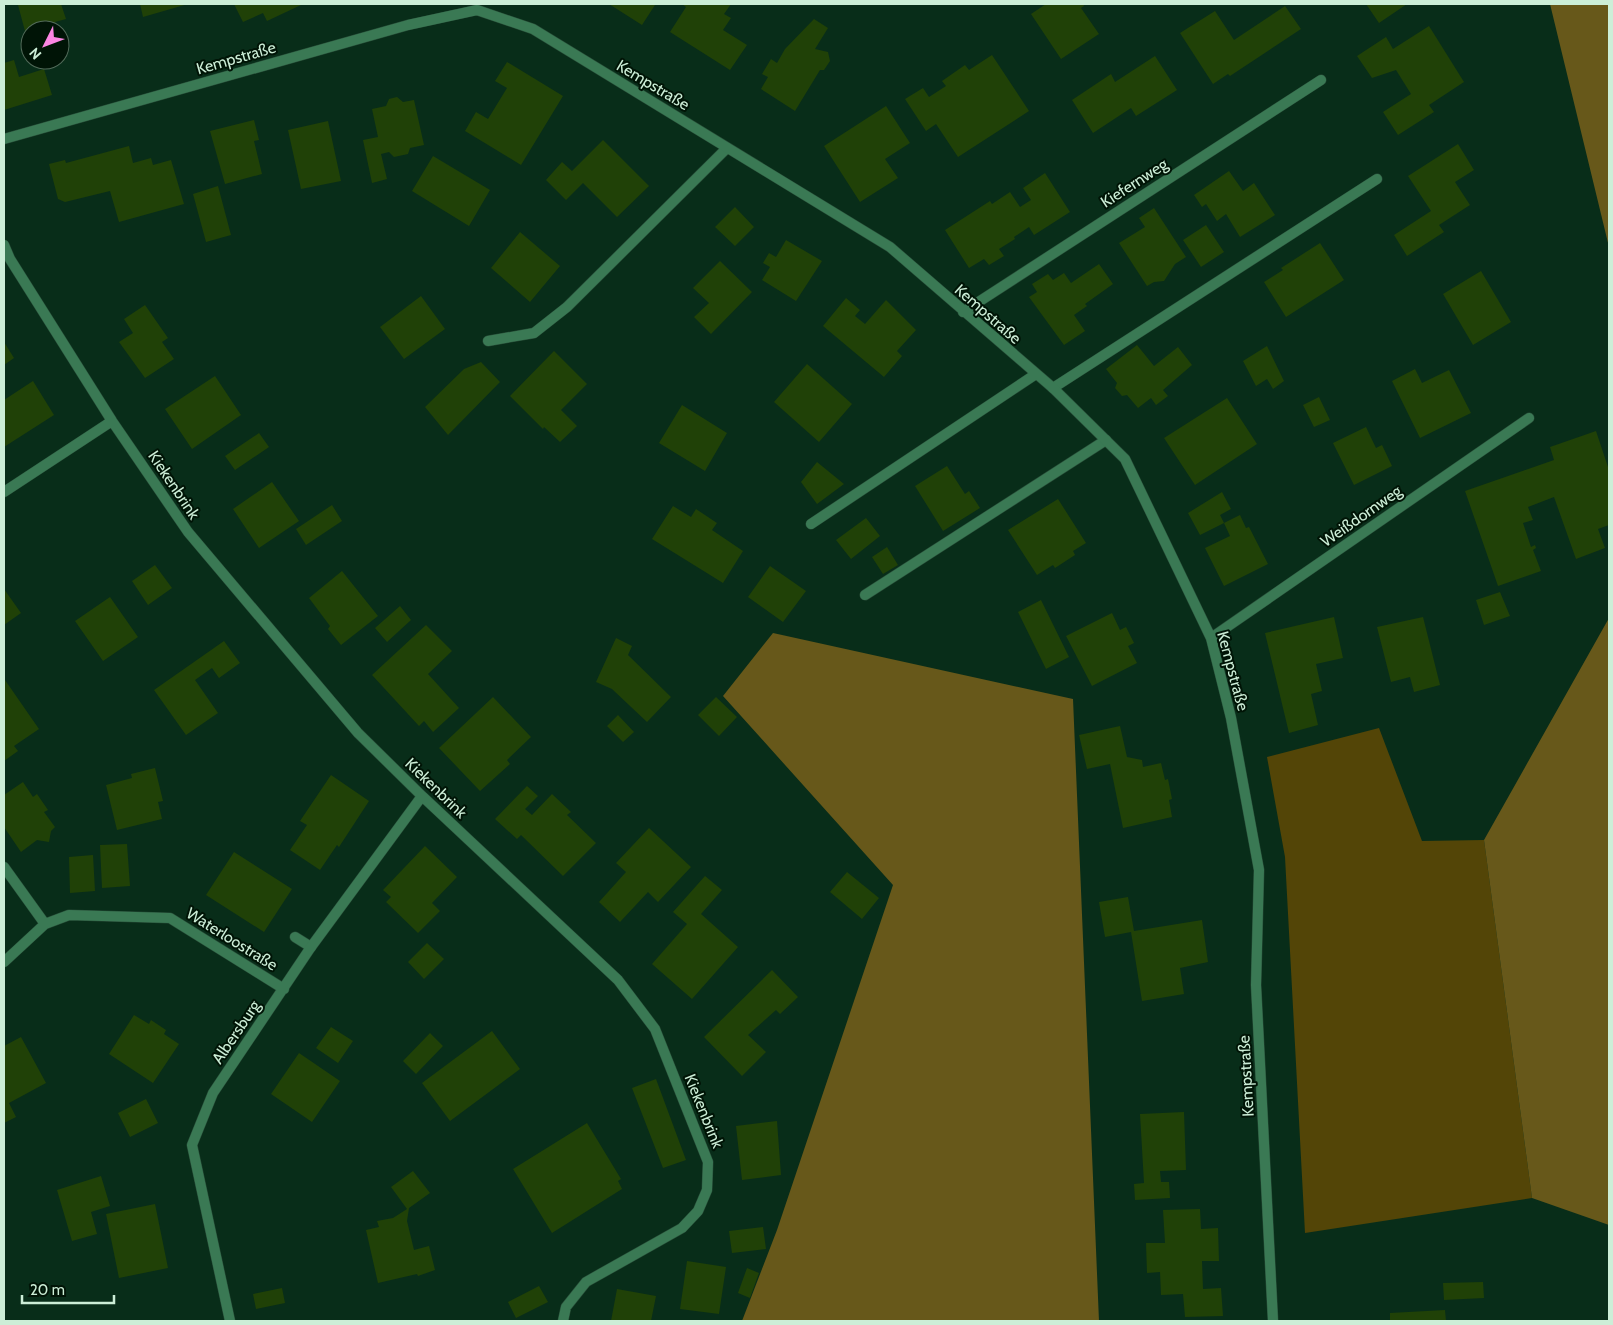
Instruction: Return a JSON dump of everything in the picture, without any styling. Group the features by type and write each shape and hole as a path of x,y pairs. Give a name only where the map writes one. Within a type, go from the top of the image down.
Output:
{"street":[{"name":"Kempstraße","path":"4,139 408,25 478,10 534,30 890,247 1053,388 1125,459 1211,638 1231,718 1258,870 1256,985 1273,1321"},
{"name":"Kiefernweg","path":"963,312 1321,80"},
{"path":"488,341 534,333 567,307 728,148"},
{"path":"1053,388 1377,179"},
{"name":"Kiekenbrink","path":"4,244 10,259 112,421 188,532 358,733 422,796 618,980 655,1029 708,1162 707,1190 698,1211 682,1228 586,1282 566,1306 563,1321"},
{"path":"811,524 1036,374"},
{"name":"Weißdornweg","path":"1211,638 1529,418"},
{"path":"4,492 112,421"},
{"path":"865,595 1106,440"},
{"name":"Albersburg","path":"230,1321 192,1145 213,1093 312,947 422,796"},
{"path":"4,867 45,924"},
{"name":"Waterloostraße","path":"4,962 45,924 69,915 170,918 284,989"},
{"path":"295,937 312,947"}],"shaded area":[{"path":"1550,4 1609,4 1609,247"},
{"path":"1609,618 1609,1225 1532,1198 1484,840"},
{"path":"773,633 1073,699 1099,1321 742,1321 777,1230 893,885 723,696"},
{"path":"1379,728 1422,841 1484,840 1532,1198 1305,1233 1285,857 1267,757"}],"building":[{"path":"61,4 66,19 22,20 18,5"},
{"path":"140,4 188,4 143,17"},
{"path":"234,4 301,5 267,21 263,13 243,22"},
{"path":"609,4 652,4 655,5 642,25"},
{"path":"682,4 731,4 724,14 731,18 723,30 747,45 730,70 670,32 686,7"},
{"path":"1046,4 1083,4 1084,6 1081,8 1099,34 1061,59 1031,14"},
{"path":"1366,4 1407,4 1379,23"},
{"path":"1285,6 1301,29 1230,76 1228,74 1213,84 1180,33 1215,11 1234,40"},
{"path":"814,19 828,28 815,49 828,52 830,61 824,70 820,70 795,111 761,89 768,77 762,74 771,59 777,63 785,49"},
{"path":"1429,26 1464,82 1429,105 1434,112 1398,135 1383,112 1411,94 1396,70 1372,78 1357,56 1386,37 1393,49"},
{"path":"992,55 1029,111 958,157 936,124 926,131 905,99 923,88 929,97 946,86 942,81 965,65 969,70"},
{"path":"1155,56 1177,90 1136,116 1131,108 1093,133 1072,100 1111,74 1115,82"},
{"path":"14,60 19,77 44,70 52,95 4,110 4,63"},
{"path":"507,62 563,96 521,165 465,131 476,112 488,119 507,88 495,81"},
{"path":"397,97 403,102 414,100 424,145 410,148 408,154 394,157 389,152 381,154 387,179 372,183 363,140 378,137 372,109 386,106 389,99"},
{"path":"886,106 910,143 885,159 898,178 860,202 824,146"},
{"path":"254,120 259,140 254,141 262,174 225,184 210,131"},
{"path":"328,121 341,181 301,189 288,130"},
{"path":"603,140 649,186 617,217 583,183 566,200 546,180 562,162 572,171"},
{"path":"1458,144 1474,170 1455,182 1470,205 1439,225 1444,232 1407,256 1394,235 1431,211 1408,176"},
{"path":"129,146 133,163 151,158 153,165 171,160 184,204 119,222 110,191 65,202 58,199 49,164 65,160 66,163"},
{"path":"433,156 490,190 469,226 412,191"},
{"path":"1229,171 1243,191 1254,183 1275,215 1240,237 1226,214 1217,221 1206,204 1202,207 1194,195"},
{"path":"1045,173 1070,212 1034,235 1029,227 999,249 1004,256 989,265 984,259 969,268 945,230 990,201 992,204 1010,192 1020,207 1031,200 1023,188"},
{"path":"218,186 231,235 206,242 193,194"},
{"path":"735,207 754,227 735,246 715,227"},
{"path":"1154,208 1186,257 1175,264 1164,281 1154,282 1147,286 1119,243 1145,227 1139,218"},
{"path":"1206,225 1224,252 1201,267 1183,240"},
{"path":"520,232 560,266 530,302 491,268"},
{"path":"786,240 822,261 796,301 762,280 770,267 763,263 769,253 776,257"},
{"path":"1320,243 1344,280 1286,317 1264,282 1283,270 1281,268"},
{"path":"720,261 752,292 711,334 694,317 709,303 693,288"},
{"path":"1099,264 1113,284 1085,304 1087,306 1074,315 1085,331 1064,345 1029,297 1037,292 1032,284 1048,274 1053,280 1064,273 1071,283"},
{"path":"1481,271 1511,322 1473,345 1443,294"},
{"path":"421,296 445,329 404,359 380,327"},
{"path":"846,298 860,310 855,316 865,324 886,300 916,330 897,351 902,356 884,377 823,326"},
{"path":"145,305 168,338 162,342 174,359 145,378 119,342 133,333 124,319"},
{"path":"4,342 14,358 4,365"},
{"path":"1137,345 1154,366 1178,347 1192,365 1163,390 1168,396 1156,405 1151,398 1138,408 1127,395 1122,396 1115,388 1117,383 1106,369"},
{"path":"1267,346 1284,381 1273,389 1267,379 1256,386 1243,361"},
{"path":"554,351 587,384 561,410 577,426 560,442 544,427 543,429 510,396"},
{"path":"481,362 500,382 448,435 425,407 464,369"},
{"path":"807,364 852,404 819,442 774,402"},
{"path":"1415,369 1422,383 1449,370 1471,413 1420,438 1392,381"},
{"path":"215,376 241,415 192,449 165,409"},
{"path":"33,381 54,415 4,447 4,400"},
{"path":"1319,397 1330,420 1314,427 1303,405"},
{"path":"1227,398 1257,444 1195,485 1164,438"},
{"path":"682,405 727,433 705,471 659,443"},
{"path":"1366,427 1376,448 1382,445 1392,466 1354,485 1333,443"},
{"path":"1596,431 1609,470 1609,525 1598,529 1605,548 1576,559 1554,497 1528,507 1533,520 1523,523 1531,547 1535,545 1536,548 1533,550 1541,571 1498,586 1465,491 1554,460 1550,447"},
{"path":"259,433 269,447 235,470 225,456"},
{"path":"817,462 844,484 817,504 801,482"},
{"path":"947,466 965,494 969,491 980,508 943,531 915,486"},
{"path":"272,482 299,521 259,548 233,509"},
{"path":"1222,492 1231,509 1220,515 1224,523 1200,535 1188,513"},
{"path":"1058,499 1086,543 1073,551 1075,555 1055,568 1053,565 1037,575 1008,530"},
{"path":"332,505 342,521 306,545 296,529"},
{"path":"673,506 691,517 696,509 717,523 712,530 743,551 723,583 652,539"},
{"path":"1240,515 1246,528 1249,527 1268,564 1224,586 1205,548 1230,536 1224,523"},
{"path":"866,518 880,536 851,559 836,540"},
{"path":"887,547 898,565 883,574 872,557"},
{"path":"155,565 172,588 148,605 132,581"},
{"path":"770,566 806,591 783,622 748,597"},
{"path":"342,571 378,616 341,645 328,629 330,626 309,598"},
{"path":"4,589 21,613 4,625"},
{"path":"1500,592 1510,616 1484,625 1476,600"},
{"path":"110,597 138,637 103,661 75,621"},
{"path":"1041,600 1069,657 1046,669 1018,612"},
{"path":"400,606 411,620 387,642 375,628"},
{"path":"1112,613 1120,630 1126,627 1134,643 1128,646 1137,663 1092,686 1066,636"},
{"path":"1334,617 1343,658 1316,664 1322,691 1311,694 1318,725 1289,733 1265,633"},
{"path":"1423,617 1440,685 1414,692 1410,677 1391,682 1377,627"},
{"path":"426,625 452,651 428,674 459,708 433,732 424,721 419,726 372,675"},
{"path":"616,638 632,646 628,655 671,697 647,722 612,689 596,682"},
{"path":"224,641 240,663 219,678 212,668 195,680 218,713 186,735 154,690"},
{"path":"5,680 39,729 14,746 18,751 4,761"},
{"path":"493,697 531,737 507,760 510,764 480,791 439,748"},
{"path":"716,697 737,717 719,736 698,715"},
{"path":"618,715 634,732 623,742 607,726"},
{"path":"1120,726 1127,757 1142,760 1143,767 1161,763 1165,780 1168,779 1172,799 1169,800 1172,817 1123,828 1110,764 1087,769 1079,735"},
{"path":"155,768 163,801 158,802 162,819 117,830 106,785 132,778 131,774"},
{"path":"331,775 369,801 339,847 337,845 320,870 290,850 307,825 300,821"},
{"path":"23,782 33,797 37,794 48,810 44,812 55,827 51,831 49,842 37,840 21,852 4,827 4,795"},
{"path":"527,786 538,796 525,809 532,815 552,794 571,812 567,815 596,843 563,876 521,835 517,839 495,819"},
{"path":"649,828 691,867 658,902 648,892 620,922 599,902 626,872 616,863"},
{"path":"127,844 130,886 102,888 100,845"},
{"path":"425,846 457,877 432,903 440,911 418,933 386,902 391,897 383,890"},
{"path":"234,852 292,889 264,932 206,895"},
{"path":"93,855 95,891 70,893 69,857"},
{"path":"847,872 879,898 862,919 830,892"},
{"path":"705,876 722,890 701,914 738,947 692,999 652,964 687,924 673,912"},
{"path":"1128,897 1134,931 1202,920 1208,962 1180,968 1184,994 1142,1001 1131,932 1105,937 1099,902"},
{"path":"427,943 444,959 424,979 408,962"},
{"path":"772,970 798,997 780,1014 776,1010 748,1035 766,1052 742,1076 704,1037"},
{"path":"134,1015 149,1024 151,1020 166,1030 164,1034 179,1044 153,1083 109,1054"},
{"path":"331,1027 353,1041 338,1063 316,1048"},
{"path":"492,1031 520,1069 450,1121 422,1083"},
{"path":"430,1033 443,1046 416,1074 403,1061"},
{"path":"21,1037 46,1083 9,1103 16,1117 4,1123 4,1046"},
{"path":"299,1053 340,1081 312,1122 271,1094"},
{"path":"656,1079 686,1160 663,1168 632,1088"},
{"path":"146,1099 158,1123 130,1137 118,1113"},
{"path":"1184,1112 1186,1170 1160,1171 1161,1182 1169,1182 1170,1198 1135,1200 1134,1184 1144,1183 1140,1114"},
{"path":"777,1121 781,1175 742,1180 736,1126"},
{"path":"587,1123 621,1179 618,1181 622,1189 552,1233 513,1169"},
{"path":"413,1171 430,1193 409,1208 407,1221 414,1250 429,1246 435,1270 418,1276 417,1274 378,1283 366,1230 379,1227 377,1221 393,1218 407,1209 391,1187"},
{"path":"101,1176 110,1206 91,1212 97,1234 72,1241 57,1190"},
{"path":"155,1204 168,1268 119,1278 106,1214"},
{"path":"1200,1209 1201,1229 1218,1228 1219,1261 1202,1261 1203,1289 1221,1288 1223,1316 1185,1317 1183,1294 1161,1295 1160,1272 1147,1273 1146,1243 1165,1243 1163,1210"},
{"path":"763,1227 766,1249 732,1253 729,1231"},
{"path":"687,1261 726,1267 719,1314 680,1309"},
{"path":"747,1268 759,1273 750,1298 738,1293"},
{"path":"1483,1282 1484,1298 1444,1300 1443,1283"},
{"path":"539,1286 548,1302 516,1318 508,1302"},
{"path":"282,1288 285,1303 256,1309 253,1294"},
{"path":"617,1289 656,1296 651,1321 611,1321"},
{"path":"1445,1310 1446,1321 1390,1321 1390,1313"}]}
